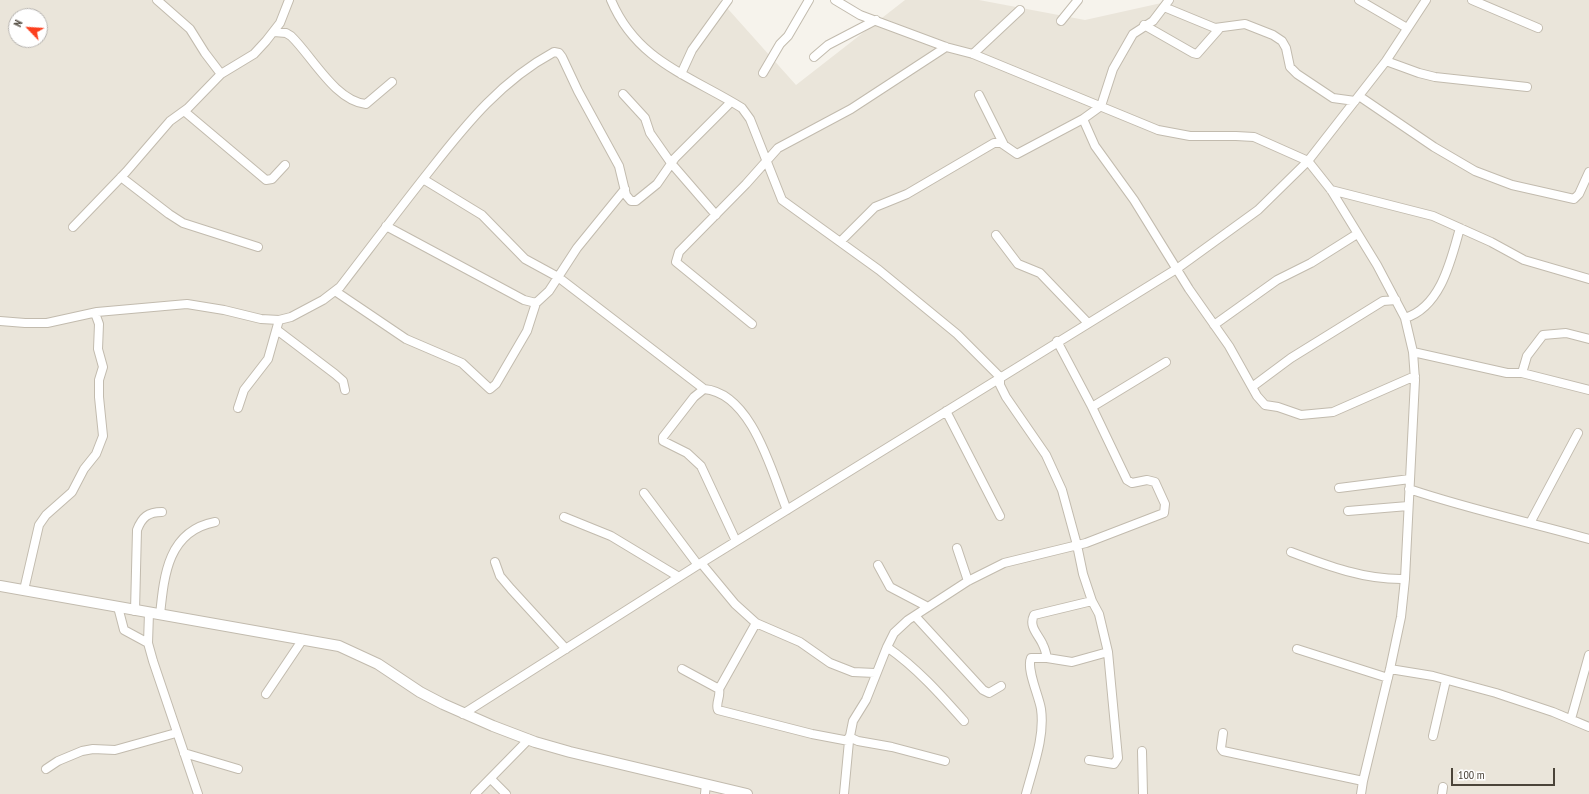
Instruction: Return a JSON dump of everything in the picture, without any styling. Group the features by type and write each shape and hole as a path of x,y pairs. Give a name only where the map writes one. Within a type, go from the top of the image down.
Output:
{"street":[{"path":"157,0 190,29 205,53 222,74"},
{"path":"73,228 121,177 170,121 184,111 222,74 254,54 274,32 290,0"},
{"path":"611,0 629,30 662,64 742,108 750,119 782,200 879,270 957,334 1000,377 1000,385 1006,397 1046,455 1054,470 1077,545 1083,574 1092,601 1099,614 1108,652 1118,758 1114,764 1089,760"},
{"path":"680,74 692,50 728,0"},
{"path":"763,73 780,44 788,36 809,0"},
{"path":"835,0 860,15 946,47 973,54 1132,120 1166,132 1190,136 1254,137 1308,161 1332,190 1390,289 1405,318 1413,352 1415,376 1405,579 1400,617 1390,669 1361,794"},
{"path":"1061,21 1078,0"},
{"path":"1359,0 1407,28"},
{"path":"463,714 736,541 1087,322 1178,268 1258,210 1308,161 1386,61 1426,0"},
{"path":"1472,0 1538,28"},
{"path":"979,95 1004,144 1012,153 1017,154 1083,119 1101,106 1113,69 1124,48 1133,34 1144,25 1153,21 1167,2 1219,29"},
{"path":"973,54 1020,10"},
{"path":"814,56 828,45 876,20"},
{"path":"1144,25 1197,54 1219,29 1245,24 1273,34 1282,41 1286,48 1290,67 1297,74 1333,98 1357,98 1434,147 1493,179 1512,185 1574,199 1579,194 1589,172"},
{"path":"274,32 286,33 291,36 330,83 350,97 363,103 366,104 392,82"},
{"path":"752,324 676,262 679,252 716,215 778,148 851,109 946,47"},
{"path":"0,321 25,324 47,323 95,313 187,304 218,308 261,319 279,320 291,317 323,300 336,291 468,123 499,90 525,69 556,52 562,57 619,166 629,200 636,201 657,184 671,163 731,102"},
{"path":"1386,61 1435,77 1527,87"},
{"path":"623,94 645,118 650,133 671,163 716,215"},
{"path":"184,111 266,180 272,179 285,165"},
{"path":"1083,119 1095,146 1134,200 1229,346 1252,387 1266,405 1288,409 1301,415 1314,412 1322,414 1350,405 1415,376"},
{"path":"840,242 875,207 907,194 994,143 1004,144"},
{"path":"761,146 778,148"},
{"path":"121,177 183,224 258,247"},
{"path":"423,179 482,215 526,259 558,277 704,389 722,395 742,411 760,443 787,510"},
{"path":"336,291 406,339 462,363 490,389 496,384 527,330 536,303 544,297 577,248 625,189"},
{"path":"1332,190 1421,212 1460,228 1524,260 1589,279"},
{"path":"386,226 517,296 529,302 536,303"},
{"path":"1405,318 1422,311 1437,290 1445,275 1460,228"},
{"path":"1214,325 1277,280 1311,263 1357,234"},
{"path":"996,235 1018,264 1040,273 1087,322"},
{"path":"1383,301 1390,289"},
{"path":"1252,387 1291,358 1383,301 1396,300"},
{"path":"24,590 39,525 46,515 72,492 84,469 96,454 103,436 99,397 100,380 103,367 98,349 99,324 95,313"},
{"path":"238,408 244,390 268,359 279,320"},
{"path":"277,330 336,374 343,381 345,390"},
{"path":"1522,373 1527,356 1543,335 1566,333 1589,339"},
{"path":"844,794 849,741 853,721 866,700 875,673 887,647 900,626 968,581 1004,563 1086,543 1160,515 1166,508 1155,482 1147,480 1132,483 1127,480 1092,407 1057,341"},
{"path":"1413,352 1507,373 1522,373 1589,390"},
{"path":"1092,407 1166,362"},
{"path":"704,389 694,397 663,439 667,443 687,452 701,466 736,541"},
{"path":"946,410 1000,516"},
{"path":"1530,523 1578,433"},
{"path":"1339,488 1410,479"},
{"path":"1409,489 1456,505 1589,539"},
{"path":"644,493 700,564 735,604 756,623 800,642 830,663 853,672 875,673"},
{"path":"1348,511 1408,506"},
{"path":"135,610 137,530 140,521 146,515 153,512 162,512"},
{"path":"564,517 611,536 679,577"},
{"path":"160,615 163,582 175,549 190,532 199,526 215,522"},
{"path":"957,548 968,581"},
{"path":"1291,552 1331,568 1355,574 1379,578 1405,579"},
{"path":"495,562 500,576 566,649"},
{"path":"878,565 890,587 928,607"},
{"path":"0,586 339,646 378,664 420,692 463,714 529,740 705,789 747,794"},
{"path":"1047,658 1043,644 1033,628 1032,618 1034,615 1092,601"},
{"path":"118,607 124,630 148,644"},
{"path":"149,613 148,644 176,733 198,794"},
{"path":"914,616 983,690 989,693 1001,686"},
{"path":"756,623 719,689 720,696 716,707 720,711 732,712 747,718 849,741 858,741 892,747 945,761"},
{"path":"266,694 303,639"},
{"path":"887,647 907,661 926,678 964,721"},
{"path":"1297,649 1388,678"},
{"path":"1026,794 1041,734 1042,720 1041,708 1029,663 1031,658 1047,658 1072,662 1108,652"},
{"path":"1571,719 1589,655"},
{"path":"682,669 719,689"},
{"path":"1390,669 1446,680 1496,694 1571,719 1589,727"},
{"path":"1433,736 1446,680"},
{"path":"46,769 64,758 82,751 93,749 115,750 176,733"},
{"path":"1223,733 1221,748 1223,750 1363,781"},
{"path":"476,794 529,740"},
{"path":"1142,751 1142,794"},
{"path":"184,753 238,769"},
{"path":"491,779 506,794"}],"shaded area":[{"path":"0,0 720,0 796,85 905,0 979,0 1085,20 1175,0 1589,0 1589,794 0,794"}]}
